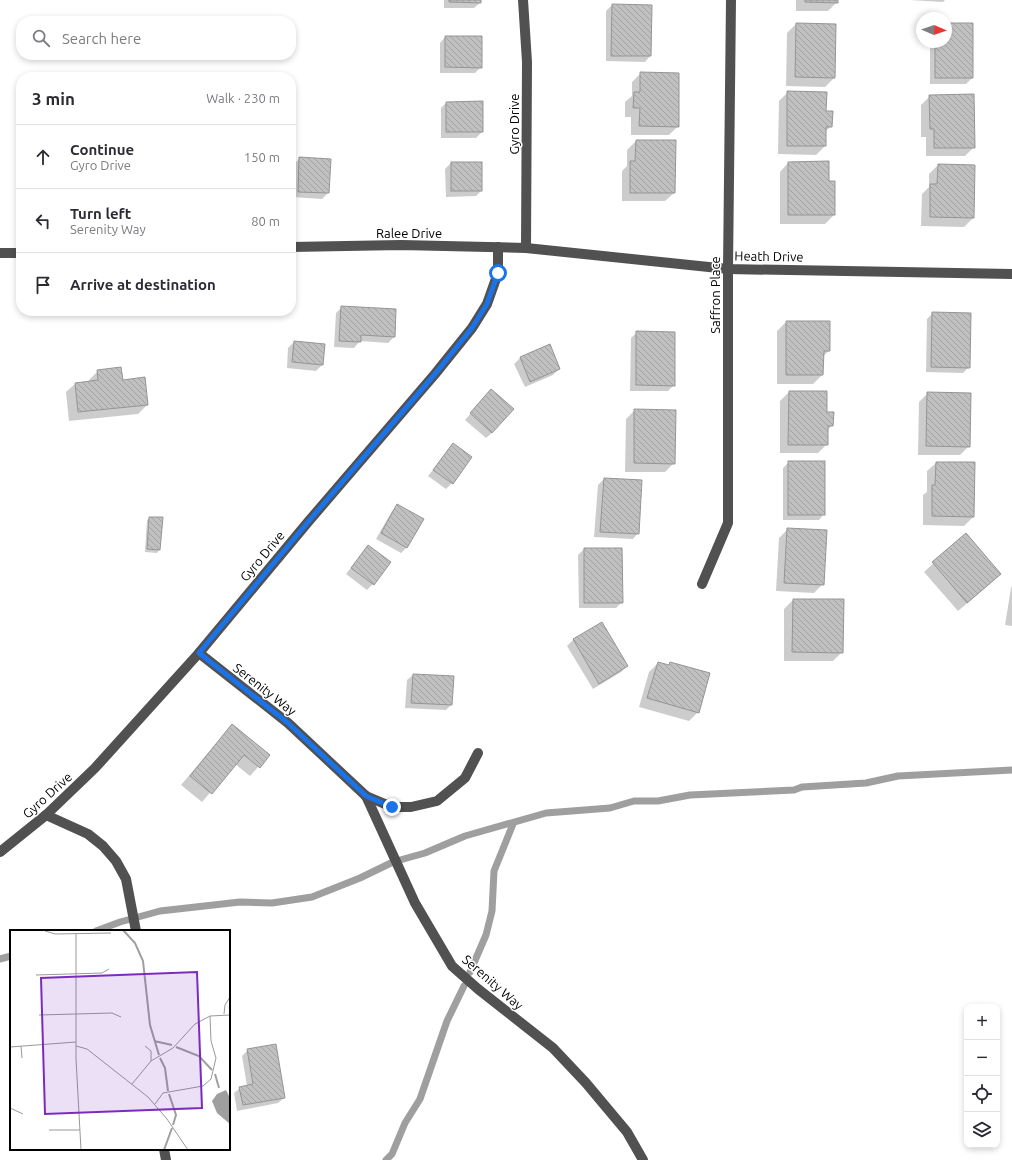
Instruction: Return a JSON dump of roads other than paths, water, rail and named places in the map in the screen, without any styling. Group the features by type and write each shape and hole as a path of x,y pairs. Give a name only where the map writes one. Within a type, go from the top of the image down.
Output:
{"street":[{"name":"Gyro Drive","path":"523,0 527,62 526,248"},
{"name":"Saffron Place","path":"702,584 728,524 728,269 732,0"},
{"name":"Ralee Drive","path":"296,247 401,245 526,248"},
{"name":"Gyro Drive","path":"0,852 46,815 95,768 199,653 308,522 435,374 472,328 487,304 498,273 498,247"},
{"name":"Heath Drive","path":"526,248 728,269 1012,274"},
{"path":"0,253 16,253"},
{"name":"Serenity Way","path":"199,653 288,723 366,796 392,807 411,808 437,801 465,778 478,753"},
{"name":"Serenity Way","path":"366,796 415,903 452,966 478,989 553,1048 586,1083 627,1132 643,1160"},
{"path":"46,815 88,834 103,846 116,861 126,879 136,930"},
{"path":"164,1150 166,1160"}],"waterway":[{"path":"99,930 120,922 160,911 240,902 272,903 312,897 360,878 393,862 425,853 465,836 546,813 610,808 634,801 658,801 690,795 794,790 802,787 866,783 898,776 1012,770"},
{"path":"470,972 486,935 492,911 494,871 513,824"},
{"path":"0,959 10,956"},
{"path":"386,1160 392,1154 405,1123 420,1099 447,1021 464,986"}]}
